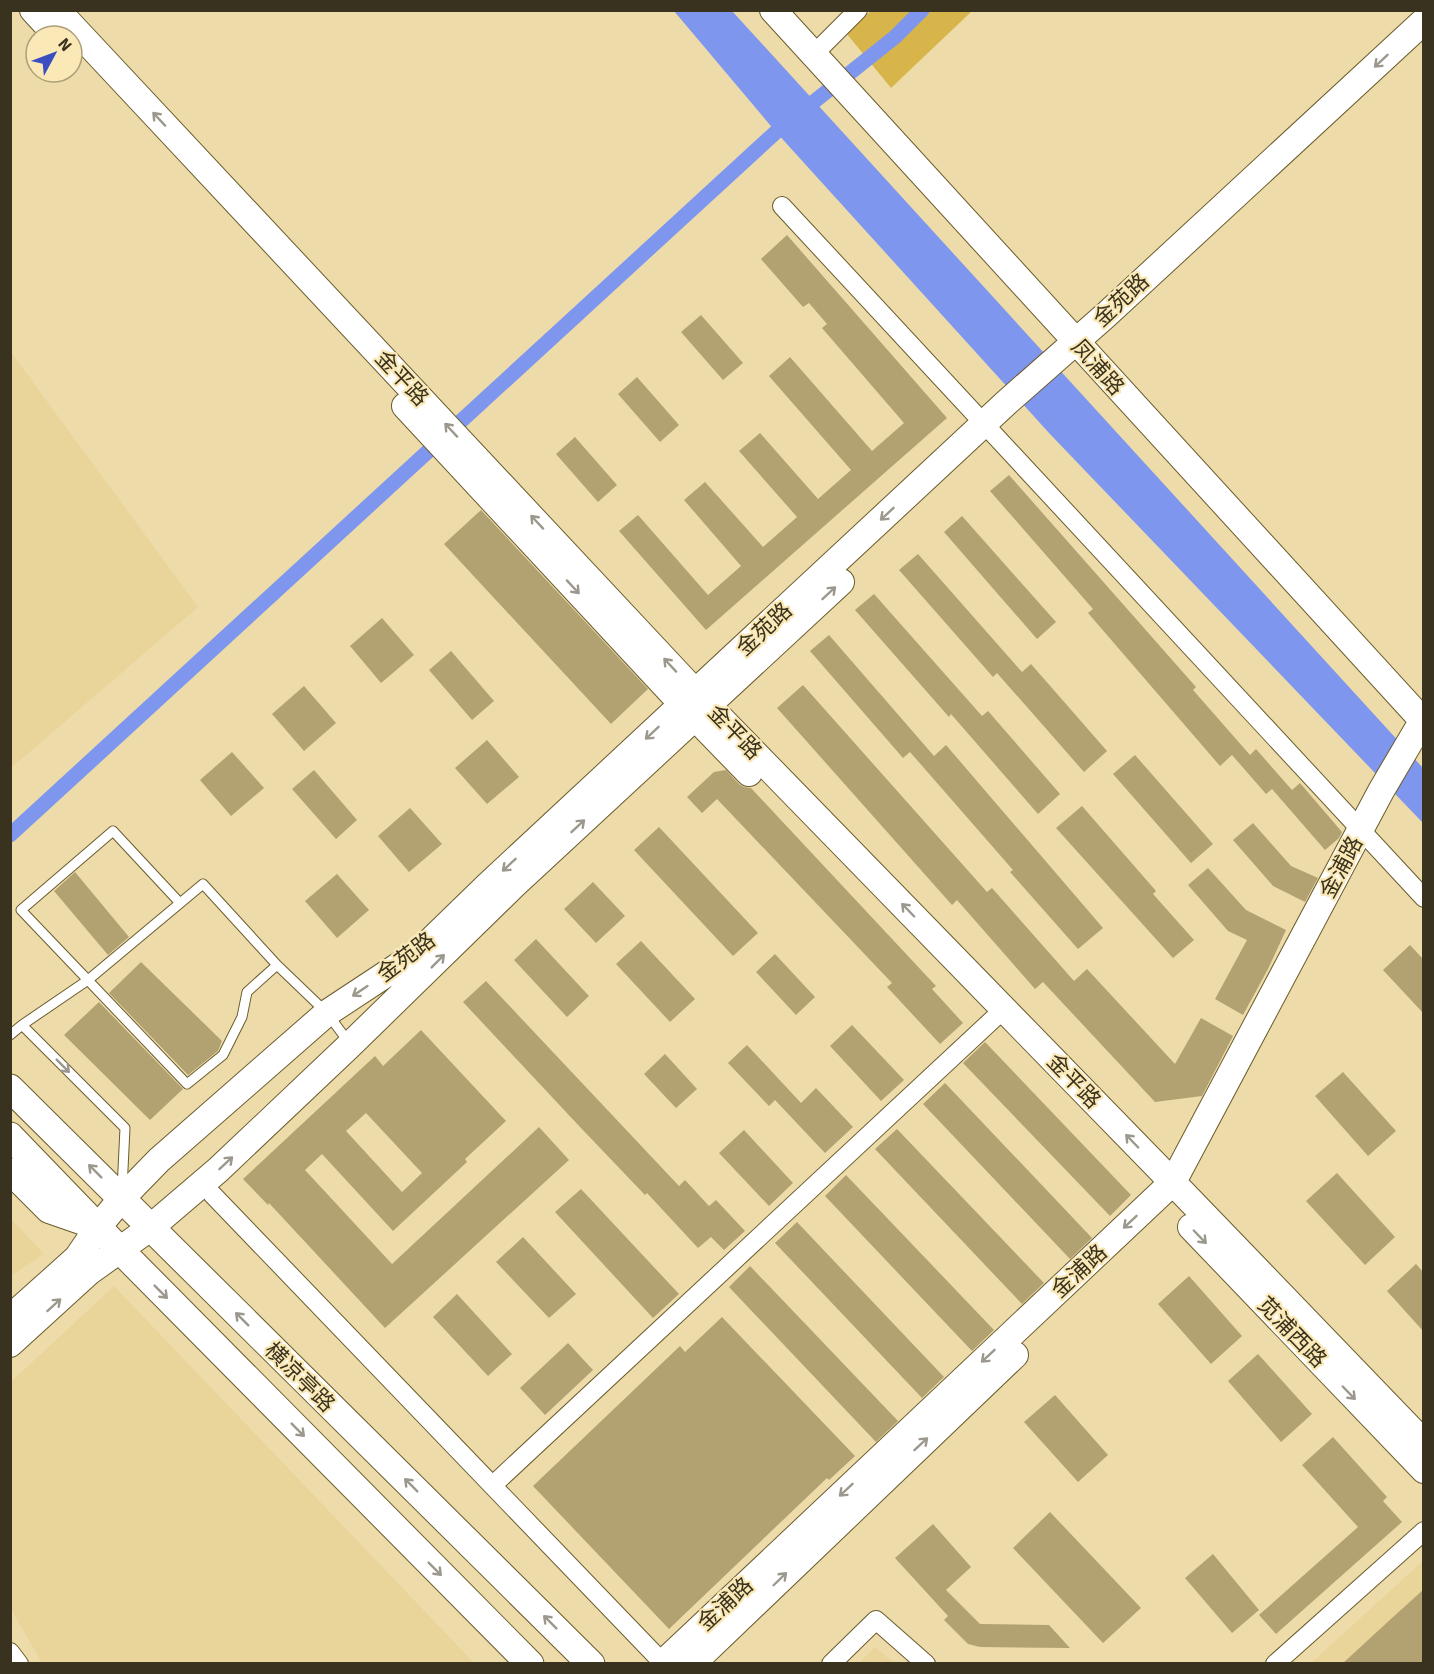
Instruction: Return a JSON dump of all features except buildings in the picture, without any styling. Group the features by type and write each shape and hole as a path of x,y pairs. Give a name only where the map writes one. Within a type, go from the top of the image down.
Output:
{"main road":[{"name":"横凉亭路","path":"10,1088 591,1664"},
{"name":"横凉亭路","path":"10,1136 530,1664"}],"street":[{"path":"33,10 46,24"},
{"name":"金平路","path":"57,10 467,460 696,705"},
{"name":"凤浦路","path":"773,10 818,50 1086,343 1420,729"},
{"name":"凤浦路","path":"792,10 818,50"},
{"path":"818,50 858,10"},
{"name":"金苑路","path":"1086,343 1424,21"},
{"name":"金苑路","path":"10,1318 77,1258 98,1227 122,1198 159,1160 327,1013 418,953 487,885 696,705 1058,368 1424,46"},
{"path":"84,64 423,412"},
{"path":"782,206 1424,898"},
{"name":"金平路","path":"467,460 490,499 696,705 1172,1195 1424,1443"},
{"path":"10,1344 89,1272 150,1228 218,1170 350,1045 696,705"},
{"name":"金浦路","path":"692,1664 1172,1195 1366,836 1420,729"},
{"path":"493,1485 998,1015"},
{"name":"横凉亭路","path":"10,1171 49,1210 98,1227"},
{"path":"212,1194 663,1663"},
{"name":"金浦路","path":"663,1663 1172,1195"},
{"name":"苋浦西路","path":"1172,1195 1424,1470"},
{"path":"1275,1664 1424,1531"},
{"path":"831,1664 876,1620 926,1664"},
{"path":"10,1652 19,1664"}],"lane":[{"path":"180,903 112,831 21,910 187,1084 223,1055 242,1017 247,992 277,965"},
{"path":"10,1035 88,980 203,884 277,965 327,1013 350,1045"},
{"path":"22,1025 125,1128 122,1198"}],"shaded area":[{"path":"872,10 972,11 891,88 847,34"},
{"path":"10,351 198,607 11,768 10,768"},
{"path":"11,1219 44,1254 10,1276"},
{"path":"114,1286 474,1663 42,1663 11,1609 11,1382"},
{"path":"1423,1561 1423,1663 1311,1663"},
{"path":"875,1647 894,1663 859,1663"}],"water":[{"path":"674,11 732,11 1423,768 1423,823 1049,433 776,132"}],"waterway":[{"path":"10,835 776,132 895,37 922,10"}]}
